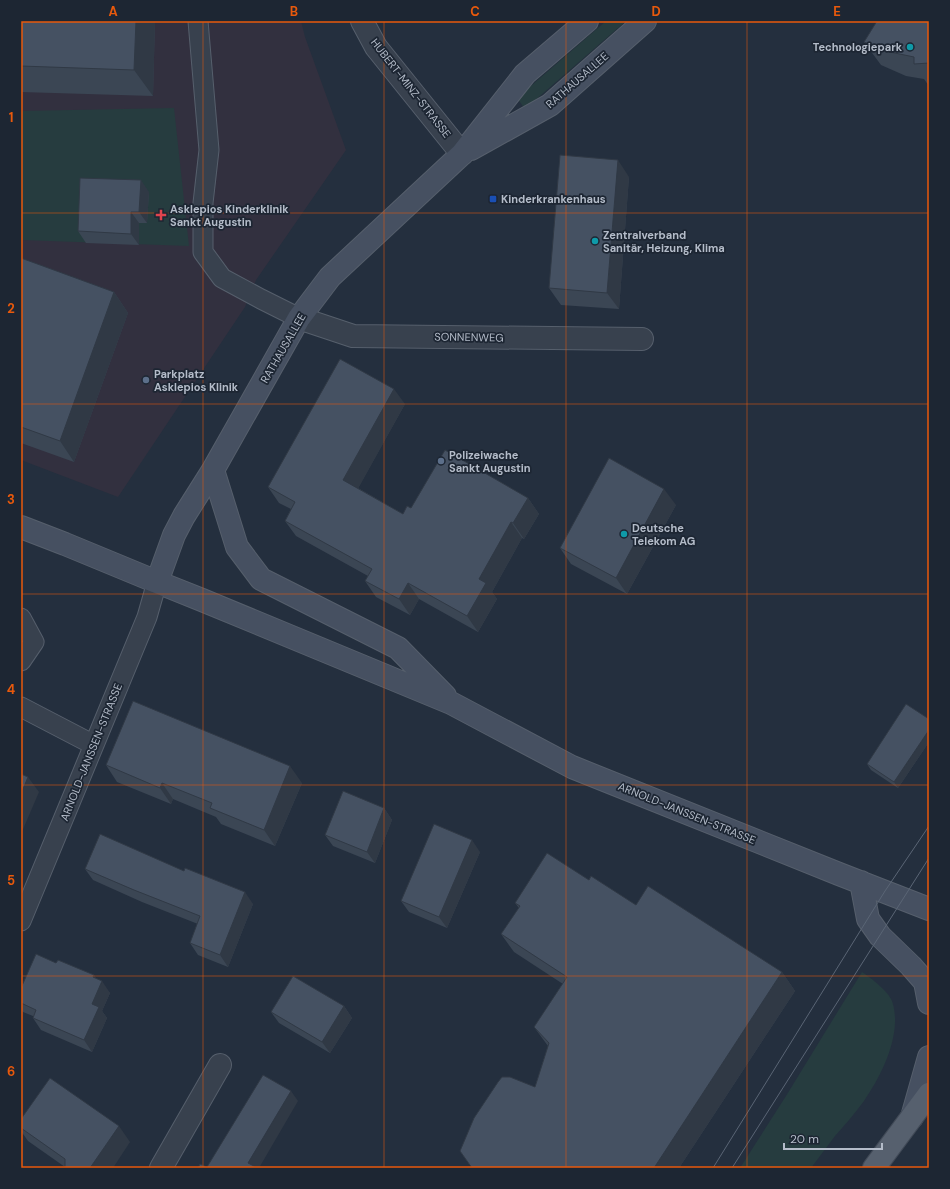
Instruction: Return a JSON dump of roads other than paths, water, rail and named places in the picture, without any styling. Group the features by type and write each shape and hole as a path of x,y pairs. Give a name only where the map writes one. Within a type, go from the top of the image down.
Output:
{"main road":[{"name":"RATHAUSALLEE","path":"157,582 174,535 184,516 213,470 299,318 330,277 462,154 525,74 587,21"},
{"name":"RATHAUSALLEE","path":"462,154 550,105 645,21"},
{"name":"ARNOLD-JANSSEN-STRASSE","path":"213,470 237,547 260,579 398,648 451,703"},
{"name":"ARNOLD-JANSSEN-STRASSE","path":"21,527 451,703 572,767 929,909"},
{"path":"861,882 868,919 880,936 925,982 929,1003"},
{"path":"911,1118 929,1057"},
{"path":"874,1168 929,1094"}],"street":[{"name":"HUBERT-MINZ-STRASSE","path":"362,21 376,47 462,154"},
{"name":"SONNENWEG","path":"299,318 353,336 642,339"},
{"path":"161,1168 220,1065"}],"lane":[{"path":"198,21 209,150 203,203 203,252 222,278 299,318"},
{"name":"ARNOLD-JANSSEN-STRASSE","path":"21,921 147,617 157,582"},
{"path":"21,618 34,642 21,661"},
{"path":"21,707 94,745"}],"tram line":[{"path":"713,1168 885,891 929,826"},
{"path":"732,1168 929,858"}],"place":[{"name":"Technologiepark","path":"910,47"},
{"name":"Kinderkrankenhaus","path":"493,199"},
{"name":"Asklepios Kinderklinik Sankt Augustin","path":"161,215"},
{"name":"Zentralverband Sanitär, Heizung, Klima","path":"595,241"},
{"name":"Parkplatz Asklepios Klinik","path":"146,380"},
{"name":"Polizeiwache Sankt Augustin","path":"441,461"},
{"name":"Deutsche Telekom AG","path":"624,534"}]}
